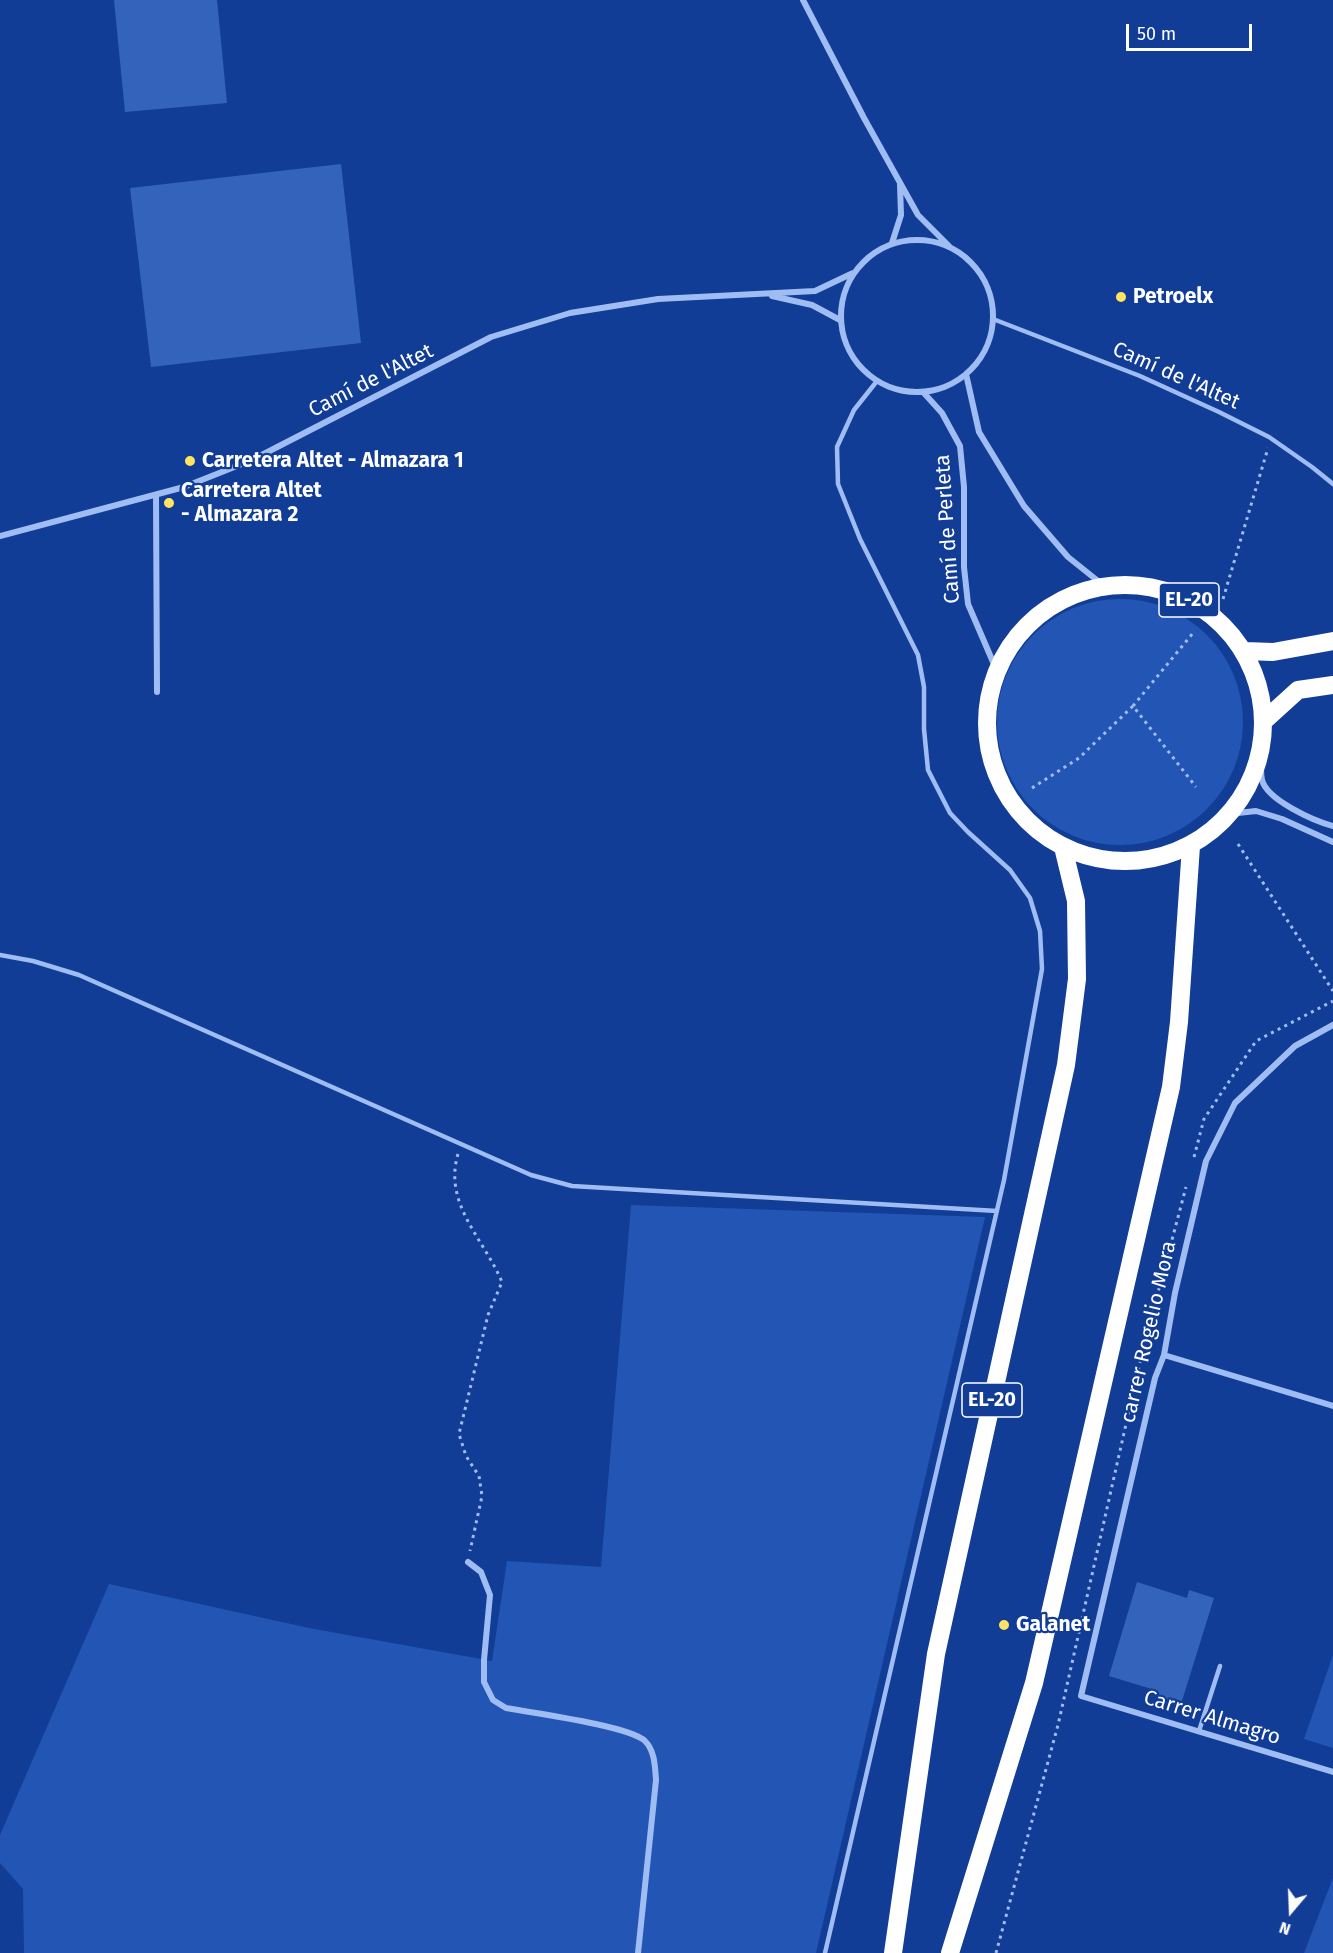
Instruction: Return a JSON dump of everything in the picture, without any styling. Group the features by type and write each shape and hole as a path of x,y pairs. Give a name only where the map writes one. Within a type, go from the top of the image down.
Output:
{"highway":[{"name":"EL-20","path":"1103,585 1145,585 1184,596 1219,619 1245,651 1260,684 1265,720 1261,756 1224,822 1191,846 1149,860 1105,861 1063,848 1022,816 994,771 986,720 996,669 1022,629 1059,600 1103,585"},
{"path":"1245,651 1273,652 1333,641"},
{"path":"1265,720 1298,690 1333,686"},
{"path":"950,1953 1034,1683 1171,1087 1179,1022 1191,846"},
{"name":"EL-20","path":"894,1953 936,1654 1066,1065 1077,979 1076,901 1063,848"}],"street":[{"path":"803,0 864,118 918,215 950,246 974,264 989,289 993,319 990,339 980,358 966,374 946,386 923,392 899,390 877,381 858,365 845,344 840,320 843,295 853,273 870,255 891,243 921,239 950,246"},
{"path":"891,243 901,215 900,181"},
{"name":"Camí de l'Altet","path":"0,536 184,487 252,460 491,337 570,313 658,299 815,291 853,273"},
{"path":"766,294 812,305 840,320"},
{"path":"966,374 979,432 1024,506 1068,557 1103,585"},
{"name":"Camí de Perleta","path":"923,392 942,413 960,446 964,487 964,567 968,604 996,669"},
{"path":"156,495 157,692"},
{"path":"1261,756 1262,781 1270,794 1290,807 1333,826"},
{"path":"1229,814 1256,811 1282,819 1333,842"},
{"name":"carrer Rogelio Mora","path":"1081,1696 1155,1378 1164,1355 1175,1293 1206,1161 1235,1103 1295,1046 1333,1025"},
{"path":"1164,1355 1333,1406"},
{"path":"468,1562 481,1572 490,1594 484,1682 493,1700 506,1708 624,1730 645,1741 654,1757 656,1780 638,1953"},
{"name":"Carrer Almagro","path":"1081,1696 1333,1772"}],"lane":[{"name":"Camí de l'Altet","path":"993,319 1140,376 1220,412 1272,439 1333,484"},
{"path":"825,1953 997,1211 1042,969 1040,931 1030,898 1010,870 950,813 928,770 924,729 924,687 918,655 860,539 838,484 837,447 854,410 877,381"},
{"path":"0,955 33,961 79,975 531,1175 572,1186 997,1211"},
{"path":"1199,1731 1220,1666"}],"path":[{"path":"1222,599 1272,439"},
{"path":"1032,789 1080,758 1133,705 1192,633"},
{"path":"1133,705 1196,787"},
{"path":"1238,844 1333,991"},
{"path":"461,1144 454,1169 455,1187 462,1212 495,1265 502,1282 488,1315 459,1434 466,1456 479,1476 482,1496 468,1562"}],"shaded area":[{"path":"1120,599 1144,601 1167,608 1188,620 1207,635 1222,654 1234,675 1241,698 1243,722 1241,746 1234,769 1222,790 1207,809 1188,824 1167,836 1144,843 1120,845 1096,843 1073,836 1052,824 1033,809 1018,790 1006,769 999,746 997,722 999,698 1006,675 1018,654 1033,635 1052,620 1073,608 1096,601"},
{"path":"631,1205 985,1217 816,1953 24,1953 23,1889 0,1863 0,1835 109,1584 309,1628 492,1661 507,1561 601,1567"},
{"path":"1333,1655 1333,1748 1304,1739"},
{"path":"1333,1878 1333,1953 1304,1953"}],"building":[{"path":"114,0 217,0 227,103 125,112"},
{"path":"341,164 361,343 151,367 130,188"},
{"path":"1137,1582 1187,1598 1189,1590 1214,1598 1181,1704 1156,1696 1158,1691 1109,1676"}],"place":[{"name":"Petroelx","path":"1121,297"},
{"name":"Carretera Altet - Almazara 1","path":"190,461"},
{"name":"Carretera Altet - Almazara 2","path":"169,503"},
{"name":"Galanet","path":"1004,1625"}]}
